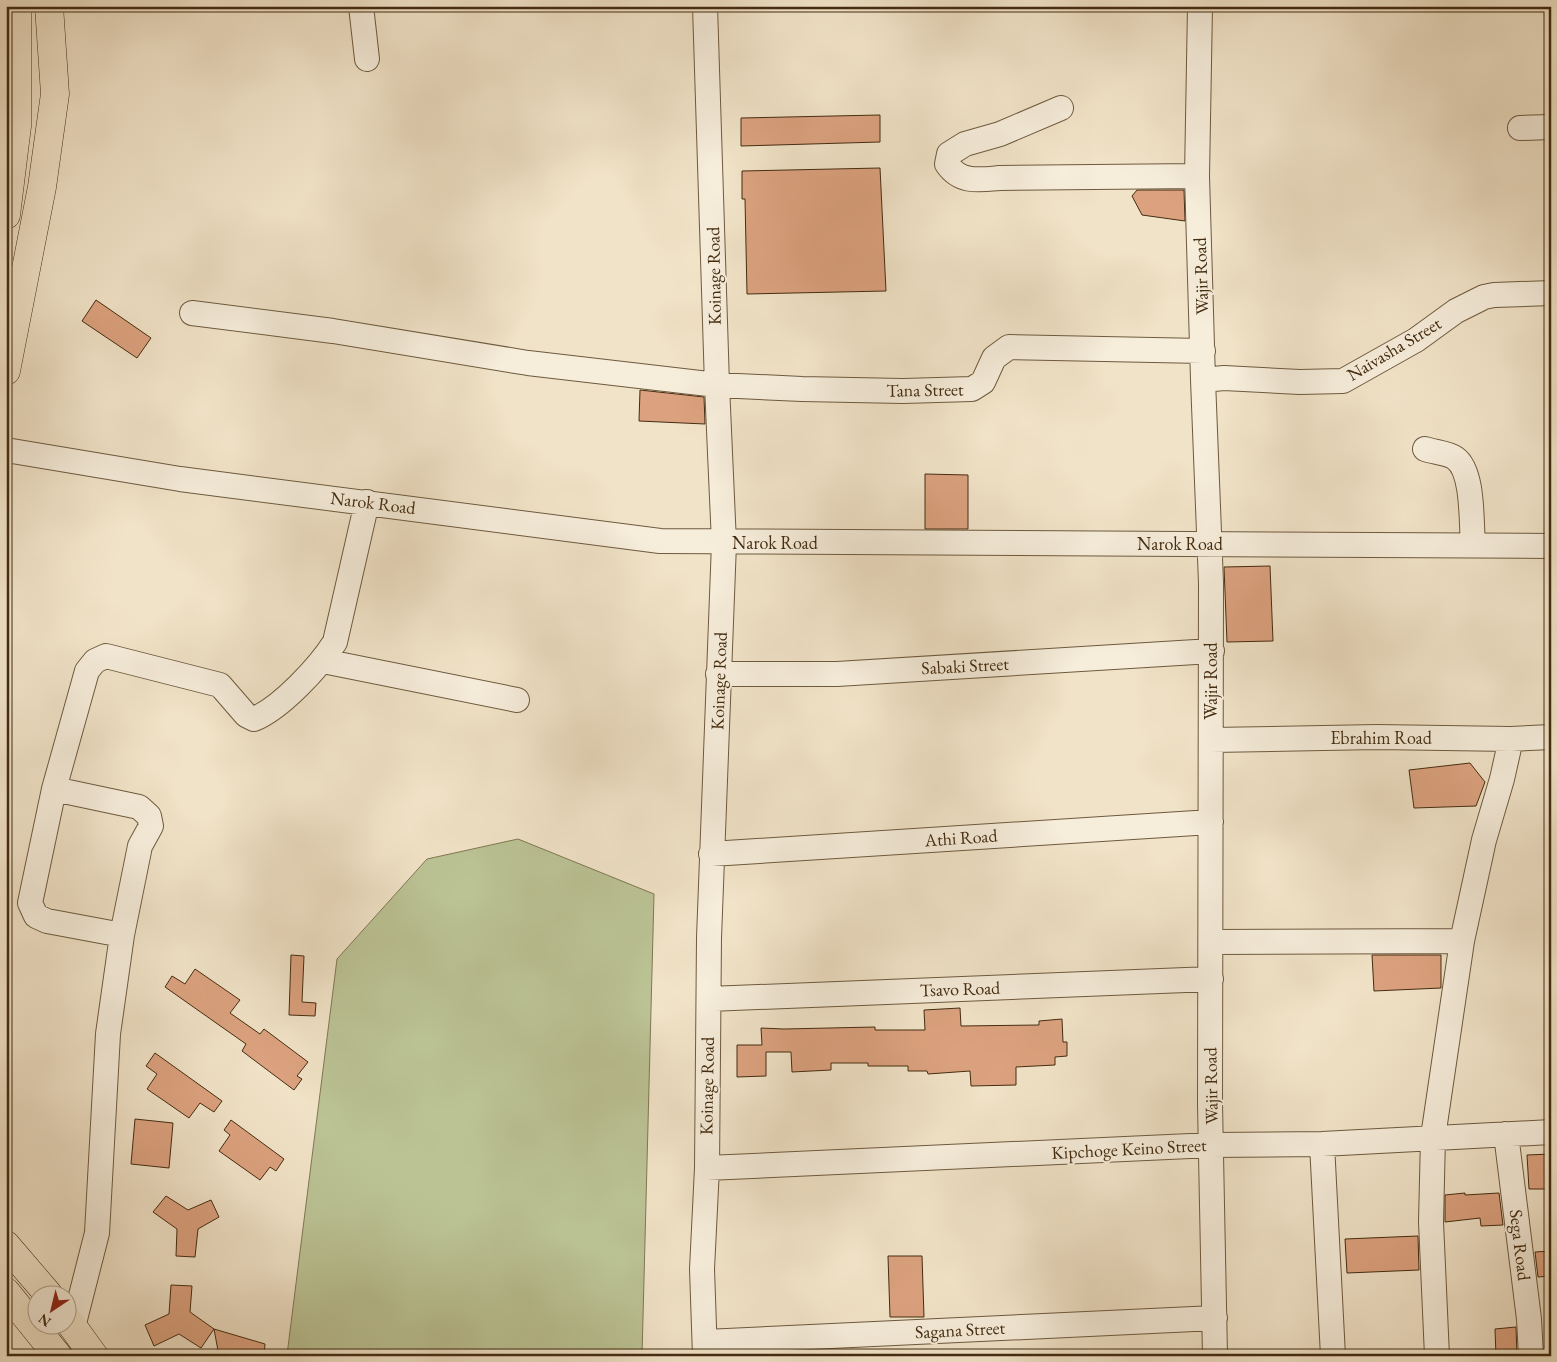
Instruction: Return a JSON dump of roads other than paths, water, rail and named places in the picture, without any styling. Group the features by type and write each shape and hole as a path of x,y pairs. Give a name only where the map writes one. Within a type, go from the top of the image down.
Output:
{"main road":[{"path":"6,215 17,126 17,6"},
{"path":"6,371 42,187 55,94 49,6"},
{"path":"6,1245 39,1284"},
{"path":"6,1292 58,1356"},
{"path":"78,1334 94,1356"}],"street":[{"path":"361,6 367,59"},
{"name":"Koinage Road","path":"704,6 716,384 724,542 718,674 717,771 711,854 707,1168 702,1269 705,1349"},
{"name":"Wajir Road","path":"1200,6 1197,176 1203,351 1202,380 1211,544 1210,1104 1216,1318 1215,1356"},
{"path":"1061,108 1008,131 965,144 949,154 947,164 953,173 961,178 978,180 999,178 1197,176"},
{"path":"1520,128 1551,127"},
{"name":"Naivasha Street","path":"1202,380 1224,378 1300,382 1344,380 1416,340 1456,311 1484,298 1494,295 1551,293"},
{"name":"Tana Street","path":"192,313 333,331 528,363 716,384 811,389 964,391 977,388 983,382 994,358 1009,347 1203,351"},
{"path":"1425,449 1454,457 1463,465 1468,480 1473,545"},
{"name":"Narok Road","path":"6,450 180,479 660,541 1551,546"},
{"path":"122,935 47,921 36,916 30,903 54,789 87,671 95,661 106,656 220,685 246,715 254,720 265,715 323,661 335,642 367,502"},
{"name":"Sabaki Street","path":"718,674 837,674 1212,651"},
{"path":"323,661 517,700"},
{"name":"Ebrahim Road","path":"1210,740 1377,736 1511,739 1551,737"},
{"path":"1437,1356 1431,1222 1433,1137 1462,941 1484,840 1502,779 1511,739"},
{"path":"54,789 139,808 150,816 150,826 140,846 122,935 108,1034 97,1233 78,1296"},
{"name":"Athi Road","path":"711,854 1211,822"},
{"path":"1211,942 1462,941"},
{"name":"Tsavo Road","path":"709,999 1211,979"},
{"name":"Kipchoge Keino Street","path":"707,1168 1212,1145 1322,1144 1551,1132"},
{"name":"Sega Road","path":"1506,1134 1529,1319 1531,1356"},
{"path":"1322,1144 1333,1356"},
{"name":"Sagana Street","path":"705,1349 1216,1318"}]}
